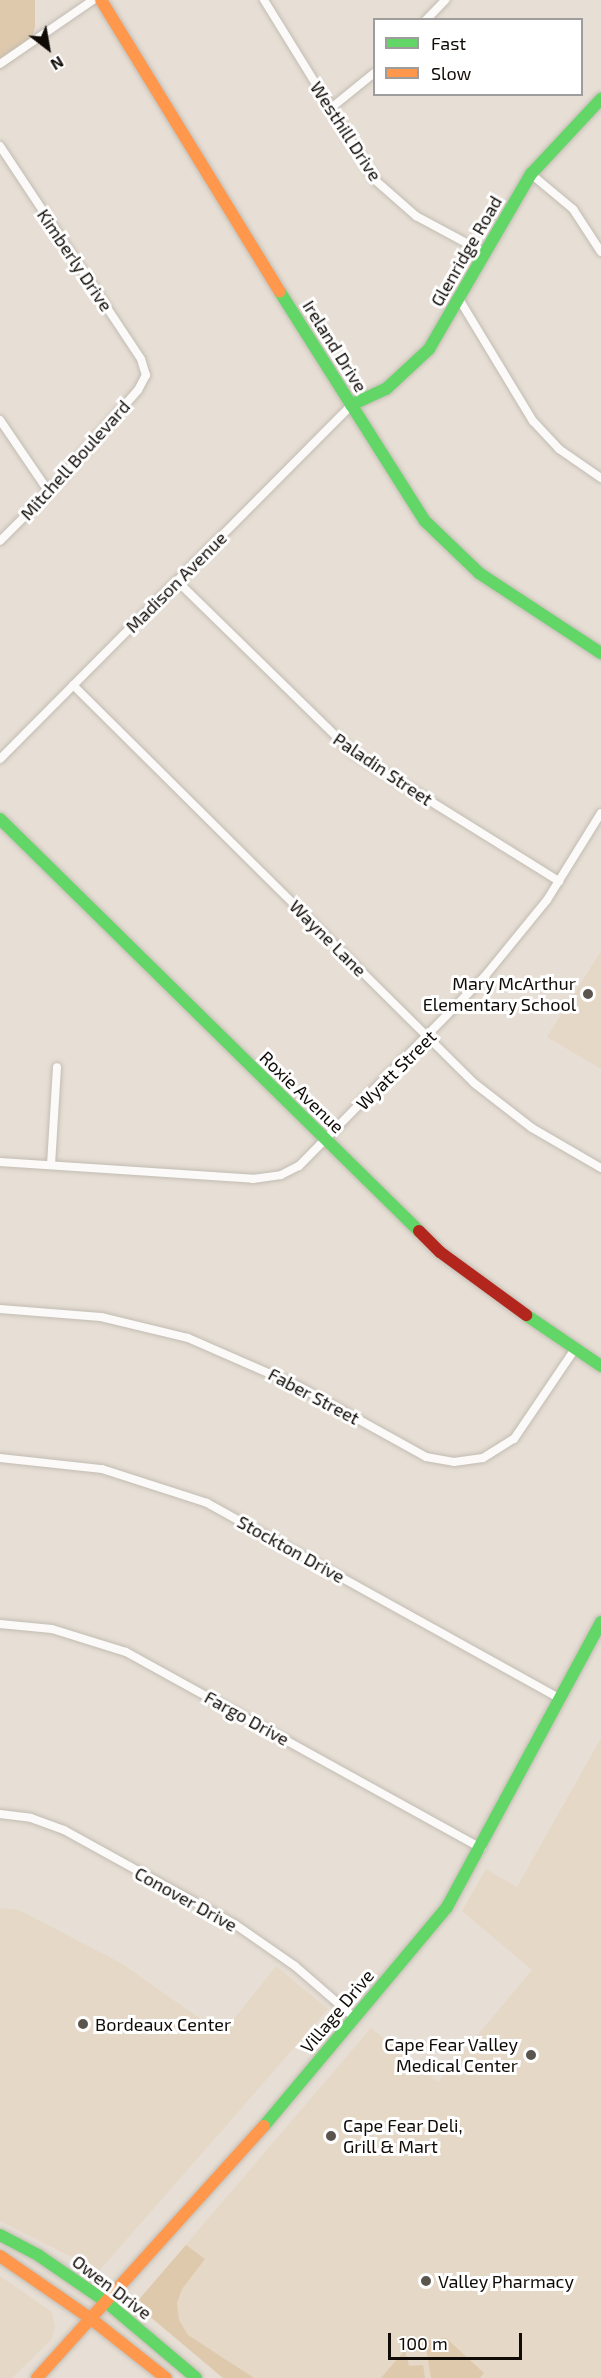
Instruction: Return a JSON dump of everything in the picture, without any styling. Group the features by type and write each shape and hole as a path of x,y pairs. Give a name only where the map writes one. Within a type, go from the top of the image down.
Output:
{"main road":[{"name":"Ireland Drive","path":"101,0 403,491 441,539 479,573 601,653"},
{"name":"Glenridge Road","path":"351,405 386,389 416,365 459,298 531,174 601,99"},
{"name":"Roxie Avenue","path":"0,819 326,1141 460,1269 601,1366"},
{"name":"Village Drive","path":"37,2378 269,2121 447,1907 481,1848 601,1622"},
{"name":"Owen Drive","path":"0,2235 38,2254 105,2301 196,2378"},
{"name":"Owen Drive","path":"0,2256 90,2318 166,2378"}],"street":[{"path":"0,64 93,0"},
{"name":"Westhill Drive","path":"264,0 362,161 389,195 416,216 485,253"},
{"path":"428,18 445,0"},
{"path":"331,108 373,75"},
{"name":"Kimberly Drive","path":"0,146 141,359 146,375"},
{"path":"531,174 573,209 601,252"},
{"path":"459,298 533,421 559,449 601,478"},
{"name":"Mitchell Boulevard","path":"0,541 49,492 138,390 146,375"},
{"name":"Madison Avenue","path":"0,759 351,405"},
{"path":"0,420 49,492"},
{"name":"Paladin Street","path":"177,581 353,753 559,881"},
{"name":"Wayne Lane","path":"73,685 501,1105 601,1168"},
{"name":"Wyatt Street","path":"0,1162 253,1179 290,1171 326,1141 429,1036 518,937 559,881 601,813"},
{"path":"51,1165 57,1066"},
{"name":"Faber Street","path":"0,1309 101,1317 188,1338 298,1386 426,1457 454,1462 483,1458 514,1439 575,1349"},
{"name":"Stockton Drive","path":"0,1458 102,1469 207,1503 561,1699"},
{"name":"Fargo Drive","path":"0,1624 52,1629 126,1652 481,1848"},
{"name":"Conover Drive","path":"0,1814 31,1818 64,1830 236,1925 295,1966 355,2018"}],"shaded area":[{"path":"0,0 35,0 35,27 29,49 0,70"},
{"name":"Mary McArthur Elementary School","path":"601,951 601,1069 547,1037"},
{"name":"Cape Fear Valley Medical Center","path":"601,1738 601,2378 223,2378 135,2304 371,2028 438,2082 532,1970 462,1911 486,1869 517,1887"},
{"name":"Bordeaux Center","path":"0,1908 19,1910 121,1963 222,2034 276,1966 328,2009 99,2271 0,2221"},
{"path":"186,2245 205,2259 182,2289 177,2303 179,2320 188,2335 254,2378 223,2378 135,2304"},
{"path":"0,2276 52,2312 55,2326 52,2339 12,2378 0,2378"},
{"path":"446,2338 484,2373 480,2378 431,2378 425,2341"},
{"path":"405,2350 409,2366 423,2365 425,2378 381,2378"}],"traffic: fast":[{"path":"351,405 386,389 429,349 531,174 601,99"},
{"path":"280,292 425,521 479,573 601,653"},
{"path":"0,819 419,1231"},
{"path":"526,1315 601,1366"},
{"path":"264,2126 447,1907 601,1622"},
{"path":"0,2235 38,2255 105,2301 196,2378"}],"traffic: slow":[{"path":"101,0 280,292"},
{"path":"37,2378 264,2126"},
{"path":"0,2256 90,2318 166,2378"}],"traffic: jam":[{"path":"419,1231 440,1252 526,1315"}],"place":[{"name":"Mary McArthur Elementary School","path":"588,994"},
{"name":"Bordeaux Center","path":"83,2024"},
{"name":"Cape Fear Valley Medical Center","path":"531,2055"},
{"name":"Cape Fear Deli, Grill & Mart","path":"331,2136"},
{"name":"Valley Pharmacy","path":"426,2281"}]}
